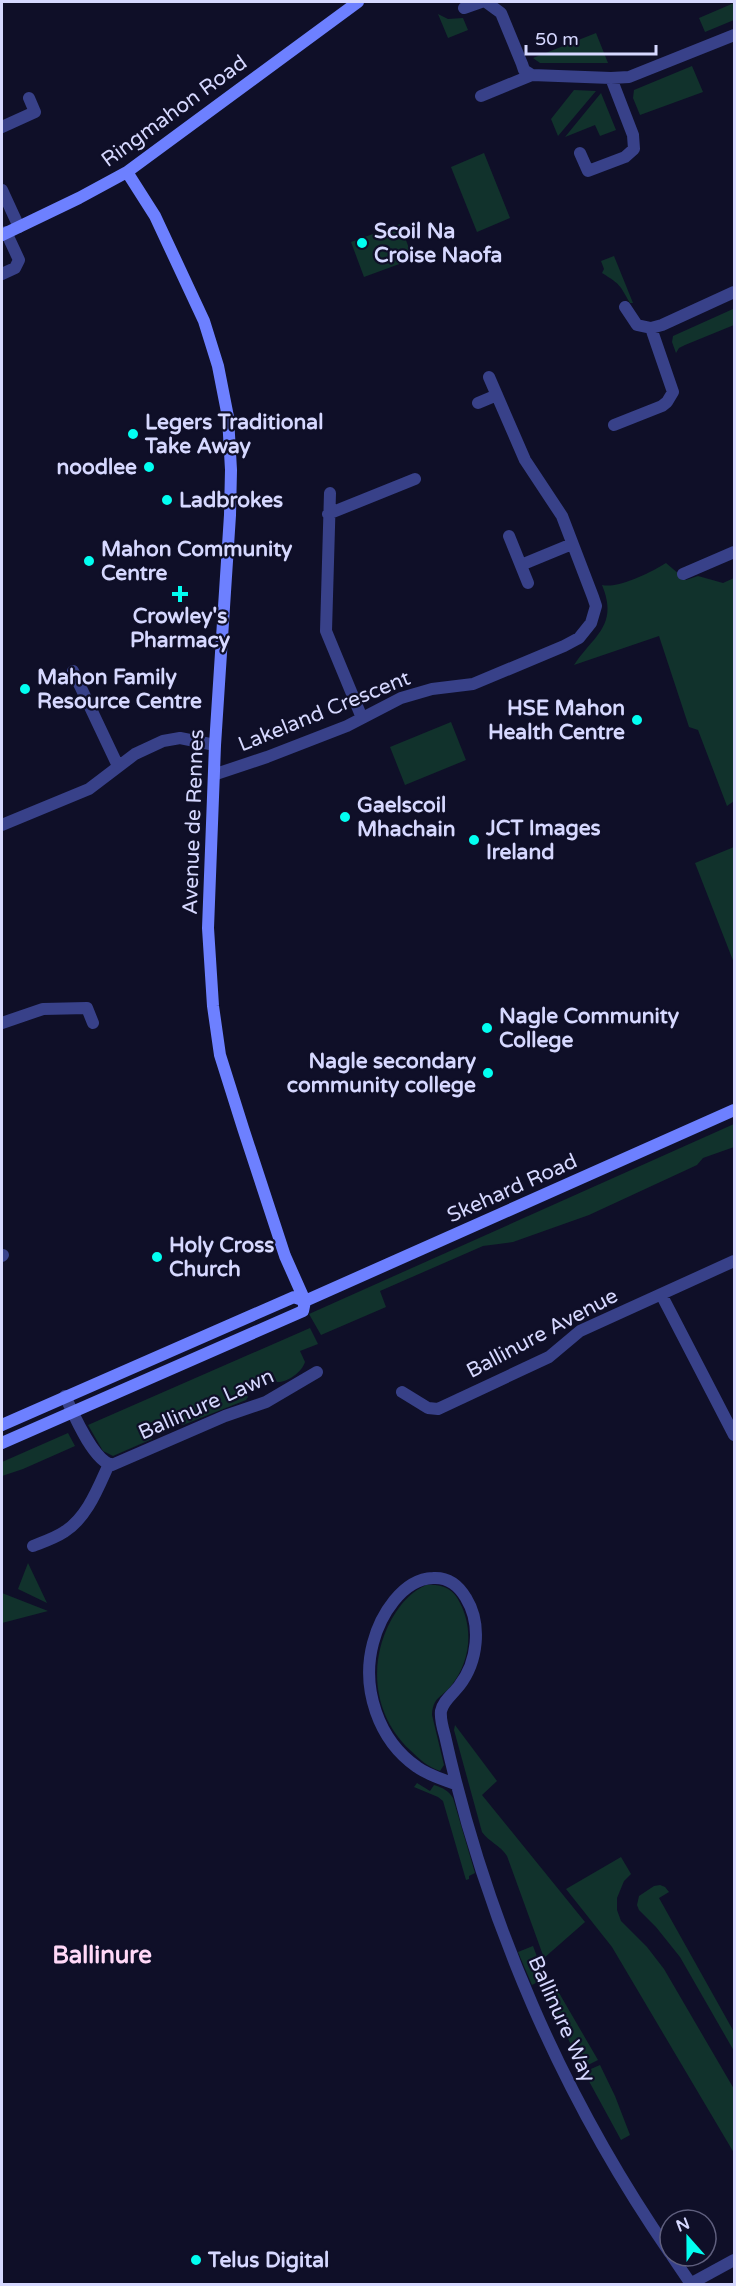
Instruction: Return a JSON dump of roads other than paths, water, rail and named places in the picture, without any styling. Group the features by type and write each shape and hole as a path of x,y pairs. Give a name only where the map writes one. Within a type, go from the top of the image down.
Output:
{"street":[{"name":"Ringmahon Road","path":"4,234 127,172 358,2"},
{"path":"464,8 481,2"},
{"path":"486,2 501,14 525,70 532,75"},
{"path":"481,96 532,75 629,77 735,35"},
{"path":"580,153 588,171 625,157 634,149 633,135 611,78"},
{"path":"2,127 35,112 29,98"},
{"name":"Avenue de Rennes","path":"127,172 158,224 204,321 218,366 228,417 231,463 230,515 215,745 216,774 208,927 213,1006 220,1055 272,1218 305,1301"},
{"path":"2,190 18,227"},
{"path":"2,274 15,268 19,260 4,234"},
{"path":"625,307 637,325 651,328 735,292"},
{"path":"614,425 662,406 673,392 651,328"},
{"name":"Lakeland Crescent","path":"216,774 267,757 362,718 412,694 473,684 564,646 579,638 591,624 596,606 556,505 525,460 489,376"},
{"path":"478,403 497,395"},
{"path":"328,514 415,479"},
{"path":"330,493 326,631 362,718"},
{"path":"509,536 528,583"},
{"path":"521,565 572,544"},
{"path":"683,574 735,552"},
{"path":"73,671 118,766"},
{"path":"2,825 81,794 102,781 135,754 163,741 180,738 215,745"},
{"path":"2,1023 44,1010 87,1008 93,1023"},
{"name":"Skehard Road","path":"2,1425 294,1297 305,1301 735,1110"},
{"name":"Ballinure Avenue","path":"402,1392 428,1408 438,1409 552,1355 570,1337 580,1331 735,1261"},
{"path":"661,1294 735,1435"},
{"name":"Skehard Road","path":"2,1443 303,1311 305,1301"},
{"name":"Ballinure Lawn","path":"109,1464 119,1463 225,1416 266,1402 317,1372"},
{"path":"33,1546 58,1536 71,1527 89,1506 109,1464 97,1455 65,1396"},
{"name":"Ballinure Way","path":"455,1784 418,1768 399,1752 381,1726 370,1690 371,1651 383,1618 405,1589 417,1581 430,1578 444,1579 458,1587 468,1600 475,1620 476,1638 472,1664 465,1678 441,1709 441,1718 455,1784 489,1895 557,2061 608,2157 658,2235"},
{"path":"690,2284 735,2260"},
{"name":"Ballinure Way","path":"680,2268 690,2284"}],"place":[{"name":"Scoil Na Croise Naofa","path":"362,243"},
{"name":"Legers Traditional Take Away","path":"133,434"},
{"name":"noodlee","path":"149,467"},
{"name":"Ladbrokes","path":"167,500"},
{"name":"Mahon Community Centre","path":"89,561"},
{"name":"Crowley's Pharmacy","path":"180,594"},
{"name":"Mahon Family Resource Centre","path":"25,689"},
{"name":"HSE Mahon Health Centre","path":"637,720"},
{"name":"Gaelscoil Mhachain","path":"345,817"},
{"name":"JCT Images Ireland","path":"474,840"},
{"name":"Nagle Community College","path":"487,1028"},
{"name":"Nagle secondary community college","path":"488,1073"},
{"name":"Holy Cross Church","path":"157,1257"},
{"name":"Telus Digital","path":"196,2260"}],"district":[{"name":"Ballinure","path":"102,1955"}]}
